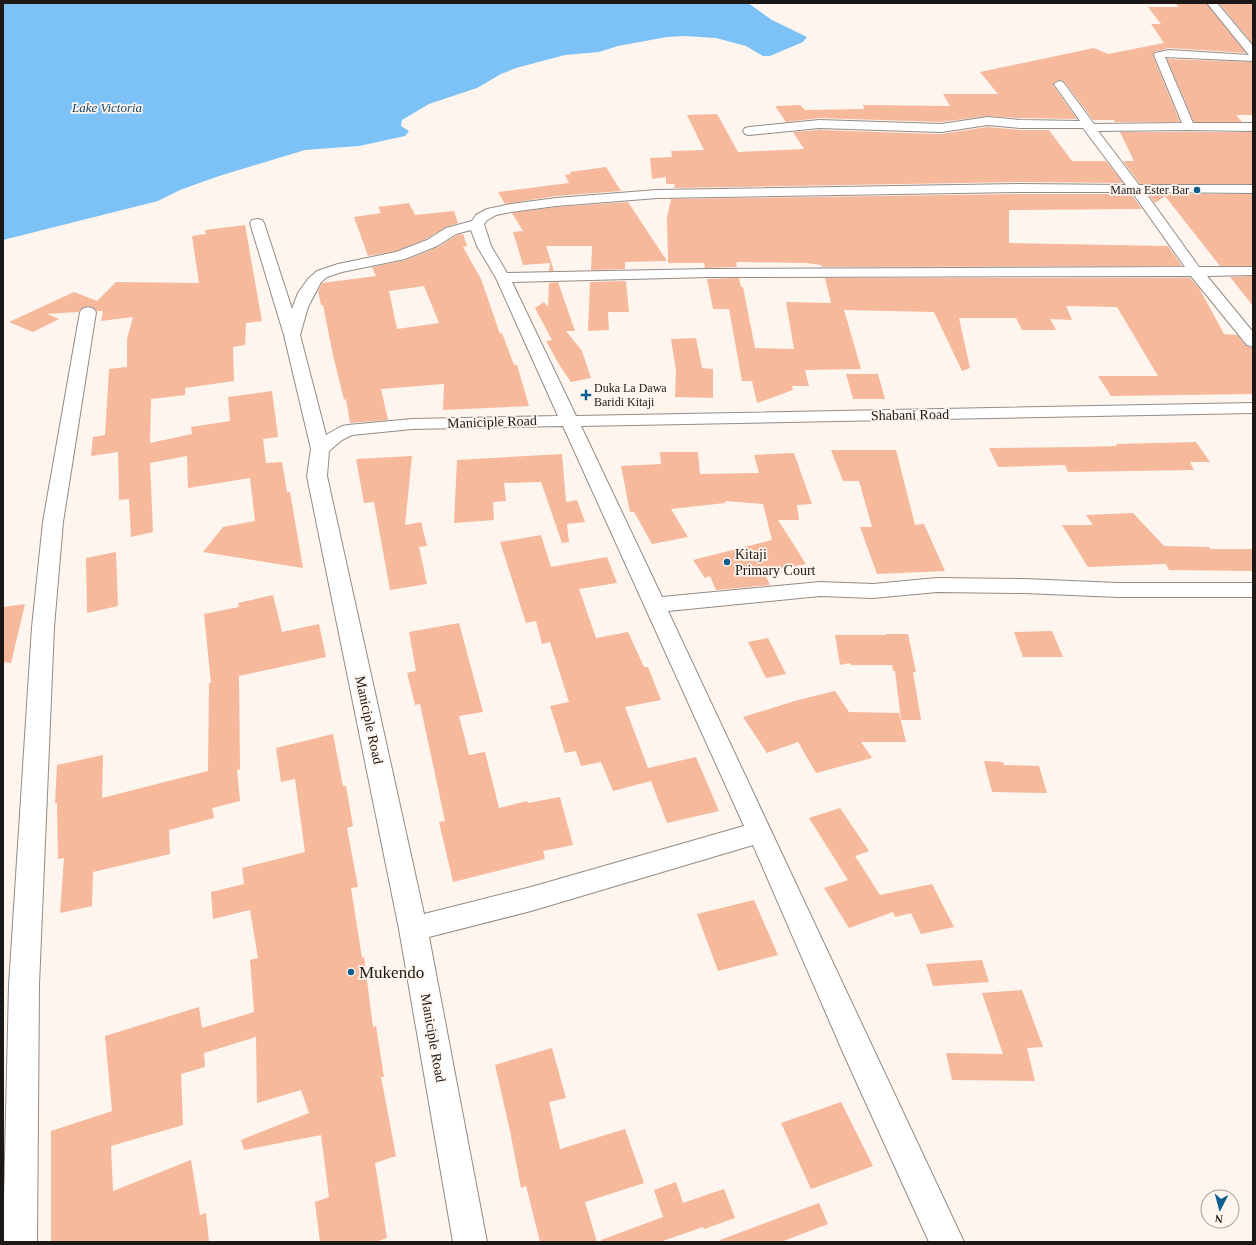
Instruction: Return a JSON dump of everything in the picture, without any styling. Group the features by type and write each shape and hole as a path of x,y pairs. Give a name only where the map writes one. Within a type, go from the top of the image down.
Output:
{"street":[{"path":"1212,3 1253,53"},
{"path":"1189,126 1159,55 1168,53 1253,58"},
{"path":"1059,84 1195,271 1253,342"},
{"path":"749,131 819,124 941,128 988,121 1089,127 1253,127"},
{"path":"947,1242 856,1047 760,832 503,278 485,249 478,233 477,224 481,218 492,212 511,208 556,202 657,194 1019,188 1253,189"},
{"path":"256,223 292,335 320,449"},
{"path":"292,335 300,307 315,278 338,268 400,256 432,243 451,231 477,224"},
{"path":"503,278 716,272 1253,271"},
{"path":"20,1242 24,985 43,627 53,522 88,312"},
{"name":"Shabani Road","path":"568,420 1115,412 1253,408"},
{"name":"Maniciple Road","path":"470,1242 413,929 317,476 320,449 336,436 348,430 369,427 420,424 568,420"},
{"path":"654,605 820,589 873,591 937,585 1024,586 1118,590 1253,590"},
{"path":"413,929 531,899 760,832"}],"water":[{"name":"Lake Victoria","path":"3,3 748,3 772,20 807,37 803,42 770,56 763,56 746,46 716,38 684,36 667,37 618,46 599,52 565,55 516,68 501,74 477,88 429,104 402,120 401,126 409,131 405,136 359,146 305,150 219,176 180,190 158,201 3,240"}],"building":[{"path":"1175,3 1206,3 1246,53 1169,48 1154,52 1153,56 1180,122 1115,122 1114,120 1093,120 1064,81 1059,80 1053,83 1053,85 1077,119 988,116 941,122 819,118 786,122 775,106 800,105 805,110 864,109 863,105 950,106 943,94 998,94 980,72 1094,48 1108,54 1164,43 1151,24 1161,24 1148,7 1179,7"},
{"path":"1219,3 1253,3 1253,44"},
{"path":"1167,59 1253,62 1253,115 1236,115 1242,122 1194,122"},
{"path":"717,114 738,152 804,149 793,132 819,130 941,134 988,127 1020,130 1049,130 1072,161 1106,161 1123,183 1019,182 674,188 675,184 666,184 666,177 652,179 650,158 672,157 671,151 704,150 687,115"},
{"path":"1120,132 1253,132 1253,184 1140,184 1123,161 1134,161"},
{"path":"606,167 621,191 556,196 505,204 498,192 569,183 565,175 571,174 570,172"},
{"path":"1019,194 1131,194 1142,209 1009,210 1009,243 1168,246 1182,266 822,267 821,265 807,263 738,262 736,263 737,267 705,268 704,263 668,263 667,217 671,199"},
{"path":"1148,194 1253,194 1253,266 1220,266 1165,196 1155,203"},
{"path":"628,202 667,261 625,262 625,269 591,270 592,246 546,246 554,271 549,271 550,263 523,265 513,232 523,231 512,213 556,207"},
{"path":"409,203 415,215 454,211 458,223 446,227 426,239 396,251 368,256 354,217 381,213 378,207"},
{"path":"245,225 262,321 246,323 245,345 233,347 234,381 185,388 185,395 151,399 150,443 192,434 191,427 230,421 228,397 272,391 278,437 263,439 266,463 282,462 287,492 290,492 303,568 203,552 223,527 255,521 250,478 188,488 187,456 150,463 153,532 131,537 129,499 119,500 118,452 91,456 93,437 105,435 109,369 127,367 127,339 133,317 101,321 103,311 97,311 88,306 82,308 78,312 47,314 59,319 33,332 9,322 74,292 97,301 116,282 199,283 192,236 206,234 205,230"},
{"path":"463,234 467,246 463,247 481,279 500,334 502,333 514,365 517,365 529,406 443,410 444,384 381,389 388,420 350,423 346,399 344,400 323,305 321,305 318,291 322,283 376,276 372,267 406,260 438,247 457,235","holes":["424,286 439,323 397,329 389,291"]},
{"path":"1253,276 1253,306 1230,277"},
{"path":"739,278 741,287 743,287 755,348 794,349 786,302 831,303 825,278 1190,278 1199,288 1224,334 1237,335 1246,346 1253,348 1253,394 1111,396 1098,376 1158,376 1117,307 1066,306 1072,320 1050,319 1056,330 1022,330 1016,318 959,318 970,368 962,371 934,312 844,310 861,369 805,370 809,386 792,386 793,390 757,403 752,381 742,381 729,309 713,309 707,279"},
{"path":"626,281 629,312 608,312 609,330 588,331 590,282"},
{"path":"558,282 575,331 566,331 582,351 591,378 571,382 546,341 552,340 535,308 544,302 548,307 549,283"},
{"path":"696,338 702,368 713,369 713,398 675,397 676,371 671,339"},
{"path":"846,374 878,374 885,399 853,399"},
{"path":"1196,442 1210,462 1190,462 1194,470 1068,472 1065,465 998,467 989,448 1117,446 1116,444"},
{"path":"831,450 896,450 915,525 924,524 945,571 877,574 860,527 872,527 859,481 843,481"},
{"path":"660,452 698,452 700,474 759,473 754,455 794,453 812,504 797,505 799,520 778,520 806,564 764,572 770,585 716,590 710,576 705,578 693,560 772,540 763,504 725,501 725,503 671,509 688,537 652,544 634,512 630,512 621,466 661,464"},
{"path":"562,454 566,502 577,500 585,522 567,524 569,542 562,543 541,482 504,483 506,501 493,502 494,520 454,523 457,460"},
{"path":"412,456 405,525 421,522 427,546 419,547 427,584 390,590 374,502 364,503 356,459"},
{"path":"1133,513 1164,546 1209,547 1210,549 1253,549 1253,571 1169,570 1166,564 1088,567 1062,525 1093,525 1086,515"},
{"path":"541,535 551,567 607,557 617,583 579,589 596,638 628,632 644,667 648,667 661,700 625,707 648,768 696,757 719,811 667,823 651,781 613,791 601,762 581,766 576,751 565,753 550,706 569,702 550,642 542,644 536,621 526,623 500,542"},
{"path":"116,552 118,606 87,613 86,558"},
{"path":"273,595 282,632 319,624 326,657 239,676 240,769 237,770 240,801 212,808 214,818 169,830 170,854 93,872 92,906 60,913 64,858 58,859 57,803 55,803 57,765 103,755 102,798 208,771 209,683 211,683 204,614 239,607 238,603"},
{"path":"25,604 11,663 3,662 3,607"},
{"path":"459,623 483,712 459,716 469,755 485,752 499,808 527,801 528,803 560,797 573,845 543,851 545,859 453,882 439,822 445,821 420,704 415,705 407,673 416,671 409,632"},
{"path":"1052,631 1063,657 1023,657 1014,632"},
{"path":"908,634 916,672 913,672 921,720 901,720 895,671 893,671 892,665 851,665 850,663 840,665 835,635"},
{"path":"768,638 786,674 766,678 748,642"},
{"path":"835,691 849,712 899,713 906,742 861,742 872,758 816,773 798,742 767,753 743,717 798,700"},
{"path":"333,734 343,786 346,786 353,826 347,828 358,887 351,888 362,958 364,957 373,1027 376,1026 384,1077 381,1077 396,1156 375,1163 387,1238 375,1242 320,1242 315,1202 329,1197 321,1135 244,1150 241,1140 309,1113 301,1090 257,1103 256,1037 204,1053 205,1067 181,1074 183,1125 111,1146 113,1191 191,1160 200,1215 206,1213 209,1242 51,1242 51,1131 112,1111 105,1036 199,1007 202,1028 254,1012 250,960 258,958 250,910 213,919 211,892 244,884 242,868 305,852 295,779 281,782 276,748"},
{"path":"984,761 1003,762 1004,765 1039,766 1047,793 992,792"},
{"path":"840,808 869,851 855,856 880,895 932,884 954,927 921,934 911,913 895,917 893,912 849,928 824,888 848,880 809,818"},
{"path":"754,900 778,955 718,971 697,914"},
{"path":"982,960 989,982 933,986 926,964"},
{"path":"1022,990 1043,1047 1027,1048 1035,1081 952,1080 946,1053 1003,1054 982,993"},
{"path":"552,1048 566,1098 549,1102 560,1149 625,1129 644,1183 585,1202 597,1242 540,1242 526,1186 521,1188 495,1065"},
{"path":"841,1102 873,1166 811,1189 781,1123"},
{"path":"676,1182 683,1203 724,1189 735,1218 660,1242 601,1242 601,1240 663,1217 654,1190"},
{"path":"819,1203 828,1224 781,1242 721,1242 720,1240"}],"place":[{"name":"Mama Ester Bar","path":"1197,190"},
{"name":"Duka La Dawa Baridi Kitaji","path":"586,395"},
{"name":"Kitaji Primary Court","path":"727,562"},
{"name":"Mukendo","path":"351,972"}]}
